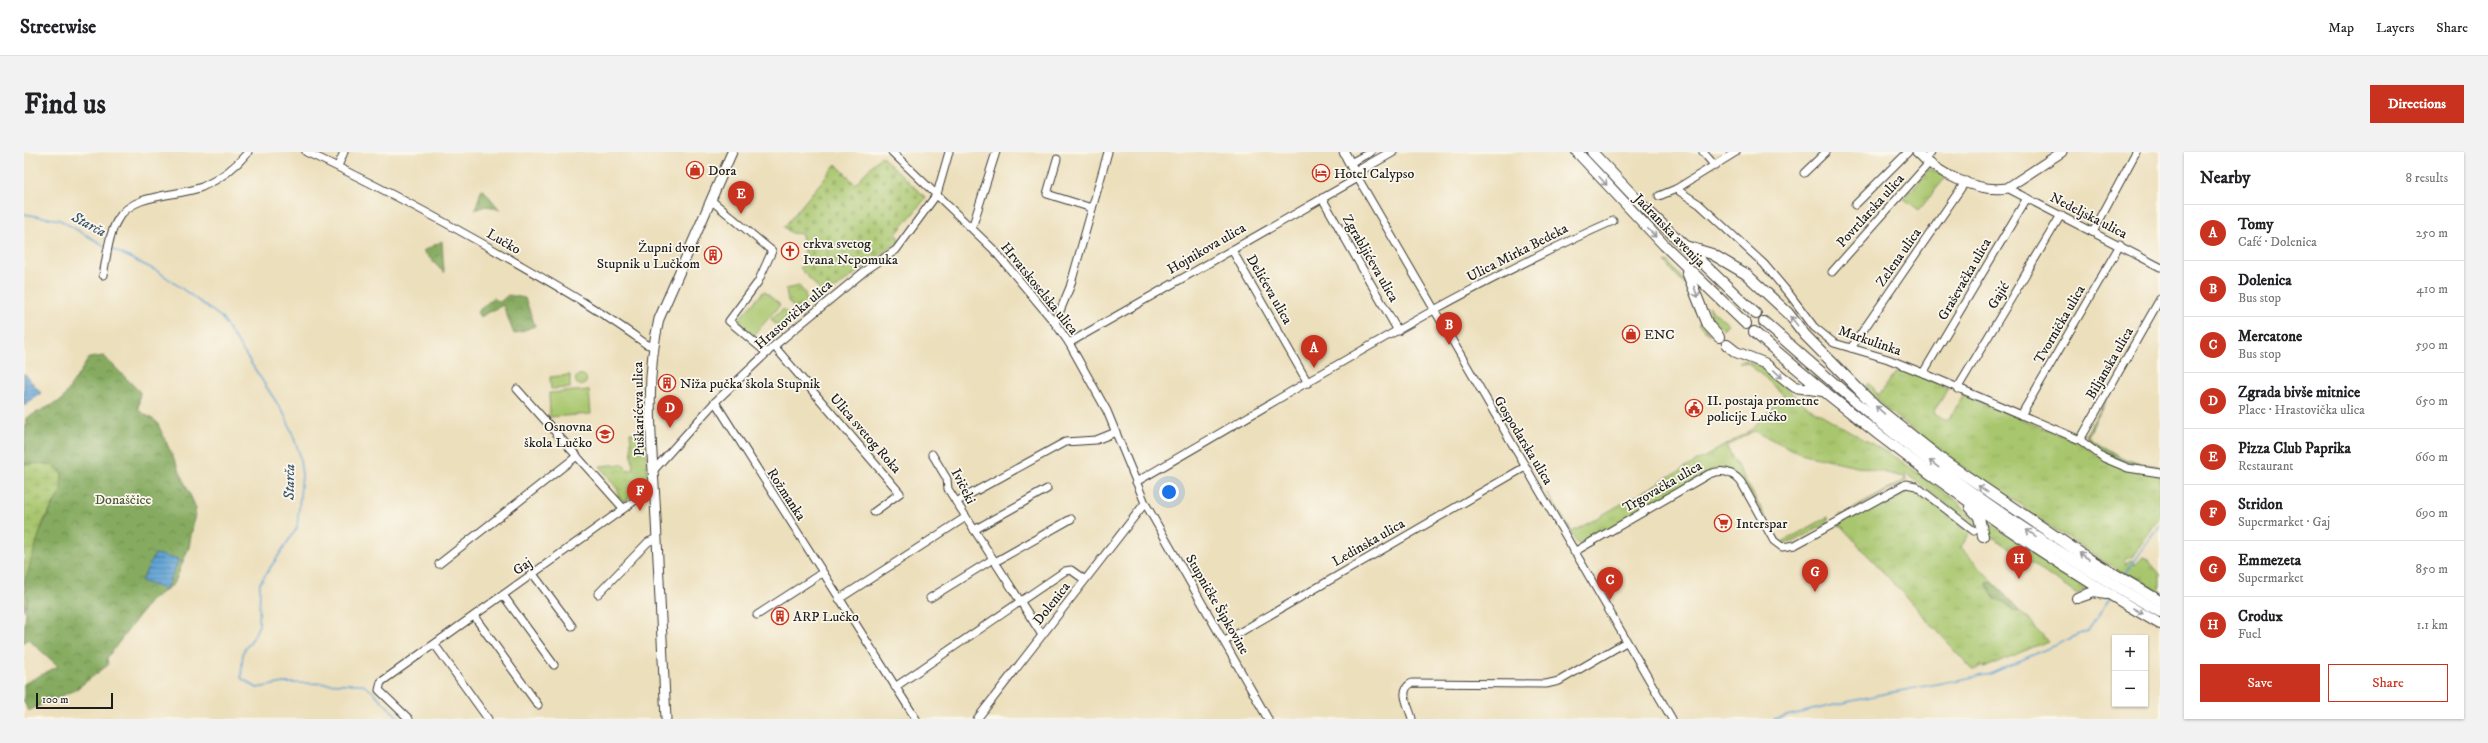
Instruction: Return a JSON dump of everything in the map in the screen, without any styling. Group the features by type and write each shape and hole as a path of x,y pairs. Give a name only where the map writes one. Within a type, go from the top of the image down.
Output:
{"highway":[{"name":"Jadranska avenija","path":"1577,152 1685,266 1746,324"},
{"name":"Jadranska avenija","path":"1592,152 1663,226 1756,314"},
{"path":"1685,246 1712,254 1746,274 1788,313 1805,335 1876,407 1898,426 2015,511 2114,580 2118,591 2160,624"},
{"path":"1685,266 1708,325 1719,337"},
{"path":"1764,322 1907,444 2036,536 2114,580"},
{"path":"1754,332 1823,392 2014,534 2118,591 2160,612"},
{"path":"1727,345 1736,352 1764,363 1795,387 1823,392"},
{"path":"1961,496 1978,517 1978,534"},
{"path":"2077,598 2094,592 2118,591 2160,602"}],"main road":[{"path":"1344,152 1356,176"},
{"name":"Hojnikova ulica","path":"1356,176 1392,152"},
{"path":"1917,152 1926,162 1966,181 1992,189 2007,188 2062,152"},
{"name":"Puškarićeva ulica","path":"666,719 649,372 652,346 658,319 712,202 730,155"}],"street":[{"path":"103,275 113,228 124,211 149,199 202,187 236,167 248,152"},
{"name":"Lučko","path":"306,152 370,181 481,242 611,318 646,344 652,346"},
{"path":"338,166 344,152"},
{"name":"Hrvatskoselska ulica","path":"892,152 972,228 1055,323 1069,343 1107,411 1145,503"},
{"name":"Hrastovička ulica","path":"653,471 715,402 774,346 857,277 896,250 937,194 948,152"},
{"path":"972,228 996,152"},
{"path":"1055,323 1070,287 1108,152"},
{"path":"1350,163 1371,152"},
{"path":"1703,152 1715,166"},
{"path":"1659,196 1676,189 1736,152"},
{"path":"1804,173 1826,152"},
{"path":"1855,205 1908,152"},
{"name":"Povrtlarska ulica","path":"1832,272 1926,162 1931,152"},
{"path":"2093,232 2136,152"},
{"path":"1057,159 1047,194 1092,208"},
{"name":"Hojnikova ulica","path":"1069,343 1322,198 1356,176"},
{"name":"Gospodarska ulica","path":"1356,176 1672,719"},
{"name":"Zelena ulica","path":"1850,348 1966,181"},
{"name":"Nedeljska ulica","path":"2007,188 2062,215 2160,267"},
{"name":"Markulinka","path":"1676,189 1698,204 1764,264 1822,335 1834,343 1888,359 1923,373 1956,389 2080,440 2104,458 2128,468 2160,473"},
{"name":"Zgrabljićeva ulica","path":"1322,198 1398,331"},
{"name":"Graševačka ulica","path":"1923,373 2026,198"},
{"path":"712,202 772,251 758,282 729,321 767,353"},
{"name":"Gajić","path":"1956,389 2062,215"},
{"name":"Ulica Mirka Bedeka","path":"1434,311 1529,259 1613,221"},
{"name":"Tvornička ulica","path":"2021,415 2120,245"},
{"name":"Delićeva ulica","path":"1232,250 1308,383"},
{"name":"Biljanska ulica","path":"2080,440 2160,299"},
{"path":"1136,482 1434,311"},
{"name":"Ulica svetog Roka","path":"774,346 900,493 874,512"},
{"path":"517,389 623,508"},
{"name":"Rožmanka","path":"715,402 822,573 916,719"},
{"path":"956,502 1065,442 1096,440 1116,432"},
{"name":"Ivičeki","path":"932,454 947,480 948,489 1042,635"},
{"path":"439,564 577,456"},
{"name":"Ledinska ulica","path":"1225,641 1525,467"},
{"name":"Trgovačka ulica","path":"1574,552 1710,474 1718,471 1736,476 1774,541 1785,548 1795,545 1906,484 1916,486 1978,534"},
{"name":"Gaj","path":"409,719 382,694 379,690 379,684 654,487"},
{"path":"974,530 1047,489"},
{"name":"Stupničke Šipkovine","path":"1145,503 1225,641 1268,719"},
{"name":"Dolenica","path":"977,719 1145,503"},
{"path":"839,599 966,517"},
{"path":"930,598 994,560 1071,519"},
{"path":"598,594 648,542 657,538"},
{"path":"896,687 1020,600 1065,571 1071,570 1085,580"},
{"path":"757,615 822,573"},
{"path":"533,574 572,626"},
{"path":"503,595 554,665"},
{"path":"474,616 538,705"},
{"path":"1412,719 1405,695 1408,685 1416,682 1546,684 1559,681 1626,642"},
{"path":"435,645 488,719"}],"green space":[{"path":"1583,152 1586,152 1644,217"},
{"path":"881,156 926,198 896,234 900,241 825,296 800,268 805,262 802,234 791,233 784,227 836,164 855,184"},
{"path":"1929,169 1946,177 1919,210 1904,199"},
{"path":"482,188 500,210 487,206 475,210"},
{"path":"442,241 444,273 423,251"},
{"path":"1665,262 1669,263 1689,287 1710,335 1698,324 1701,320 1697,310 1695,311 1690,291"},
{"path":"799,286 805,293 806,302 795,309 788,301 786,289"},
{"path":"764,291 780,305 753,336 737,321"},
{"path":"508,295 525,298 535,326 514,334 503,305 480,317 477,312 493,298 500,302"},
{"path":"1708,306 1728,324 1723,329 1711,317"},
{"path":"784,309 789,316 777,326 771,319"},
{"name":"Donaščice","path":"104,356 140,392 138,410 157,422 196,508 189,547 174,584 150,601 107,658 108,665 75,690 28,711 24,701 24,684 58,666 28,639 24,643 27,600 25,582 34,547 49,513 61,491 49,464 24,464 26,418 62,400 89,358"},
{"path":"1743,359 1762,367 1805,405 1898,459 1957,501 1975,520 1978,530 1969,521 1905,473 1906,481 1843,515 1838,515 1844,514 1905,480 1904,477 1800,453 1754,431 1726,446 1780,542 1828,517 1828,523 1795,541 1784,544 1777,541 1760,509 1745,486 1736,476 1727,470 1717,468 1585,542 1577,543 1547,492 1572,532 1750,431 1784,395 1748,363 1739,362"},
{"path":"1900,367 1948,388 1934,413 1948,421 1963,395 2082,444 2100,457 2160,475 2160,517 2132,557 2125,559 2126,564 2132,561 2135,563 2134,566 2142,558 2147,559 2160,574 2160,593 2140,579 2119,571 2029,513 2016,500 1999,494 1887,410 1866,387 1869,383 1879,395"},
{"path":"570,375 570,388 551,389 550,377"},
{"path":"579,375 583,375 585,376 585,384 579,385 576,382 576,378"},
{"path":"589,390 591,414 550,417 549,393"},
{"path":"2107,398 2088,436 2113,453 2130,461 2160,466 2160,471 2128,466 2088,443 2086,434"},
{"path":"645,432 648,486 624,502 618,496 618,490 600,466 622,464 628,470 633,469 630,433"},
{"path":"24,464 49,465 58,469 62,473 61,491 43,522 25,582 27,599 24,611"},
{"path":"1908,488 1913,488 1971,531 1961,547 1993,582 1986,583 2012,610 2020,611 2048,641 1988,666 1982,667 1980,665 1980,668 1973,670 1840,525 1838,526 1850,517"},
{"path":"1983,519 2090,588 2076,594 1985,532"},
{"path":"1993,582 2020,611 2012,610 2005,602 1995,599 1986,583"}],"water":[{"path":"24,373 41,393 24,406"},
{"path":"155,554 179,559 168,585 164,589 141,581"}],"waterway":[{"name":"Starča","path":"24,214 60,220 105,246"},
{"name":"Starča","path":"110,248 159,272 221,317 286,417 299,452 302,475 297,528 260,583 259,625 253,638 243,652 241,678 257,688 284,683 362,684 372,691 400,719"},
{"path":"2124,576 2160,525"},
{"path":"1773,719 1878,695 1990,674 2087,631 2110,598"}],"place":[{"name":"Dora","path":"695,170"},
{"name":"Hotel Calypso","path":"1321,173"},
{"name":"Pizza Club Paprika","path":"741,214"},
{"name":"crkva svetog Ivana Nepomuka","path":"790,251"},
{"name":"Župni dvor Stupnik u Lučkom","path":"713,255"},
{"name":"ENC","path":"1631,334"},
{"name":"Dolenica","path":"1449,345"},
{"name":"Tomy","path":"1314,368"},
{"name":"Niža pučka škola Stupnik","path":"667,383"},
{"name":"II. postaja prometne policije Lučko","path":"1694,408"},
{"name":"Zgrada bivše mitnice","path":"670,428"},
{"name":"Osnovna škola Lučko","path":"605,434"},
{"name":"Stridon","path":"640,511"},
{"name":"Interspar","path":"1723,523"},
{"name":"Crodux","path":"2019,579"},
{"name":"Emmezeta","path":"1815,592"},
{"name":"Mercatone","path":"1610,600"},
{"name":"ARP Lučko","path":"780,616"}]}
